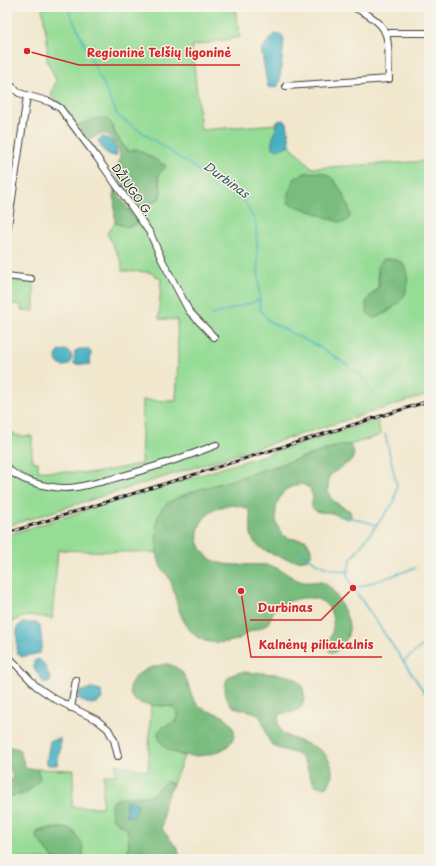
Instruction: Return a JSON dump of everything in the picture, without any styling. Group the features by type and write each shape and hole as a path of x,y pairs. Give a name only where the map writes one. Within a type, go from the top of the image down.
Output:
{"street":[{"path":"286,86 389,79 387,33 377,21 353,7"},
{"path":"387,33 429,33"},
{"name":"DŽIUGO G.","path":"7,82 26,96 50,102 64,114 150,233 162,260 189,311 214,337"},
{"path":"7,233 26,96"},
{"path":"7,184 14,185"},
{"path":"7,276 32,279"},
{"path":"7,466 11,472 25,480 65,488 95,483 174,462 216,445"},
{"path":"7,655 36,686 71,708 97,720 108,729 114,740 118,756"},
{"path":"71,708 76,680"}],"green space":[{"path":"42,7 235,7 240,37 192,46 201,130 276,124 278,121 283,120 287,123 290,145 312,168 429,161 429,394 7,526 7,429 18,436 32,436 32,461 38,462 38,471 95,473 141,464 143,400 176,401 178,357 177,320 159,319 161,279 149,272 122,271 122,263 107,233 115,223 127,226 138,224 128,209 140,209 159,199 161,191 158,175 124,147 112,124 96,119 77,125 60,103 51,96 56,80 47,61 47,40","holes":["403,264 407,281 402,297 390,310 374,318 369,297 378,288 378,267"]},
{"path":"106,118 112,124 114,132 128,152 137,149 166,166 158,175 161,191 159,199 140,209 114,173 119,162 120,152 112,139 107,134 99,134 88,141 77,125 96,119"},
{"path":"322,172 329,176 338,186 350,212 350,217 345,222 339,222 288,203 288,194 294,179 305,173"},
{"path":"114,188 138,224 127,227 115,223"},
{"path":"384,259 399,261 405,267 407,287 404,296 395,306 374,318 367,312 366,303 378,287 378,267"},
{"path":"7,279 34,282 34,311 21,310 21,304 7,305"},
{"path":"377,420 381,435 350,445 342,445 188,494 167,505 158,516 158,553 58,550 52,619 26,616 12,622 7,737 7,535"},
{"path":"342,445 350,445 354,453 352,460 330,475 328,489 331,498 334,501 350,511 351,516 349,519 332,513 320,512 313,509 311,506 313,498 310,488 302,484 287,489 279,499 277,505 276,519 281,531 285,536 290,538 306,540 311,551 310,558 303,560 292,560 280,557 259,546 252,537 249,510 238,506 227,506 216,509 207,515 201,524 198,533 199,544 206,555 219,563 271,566 303,582 321,582 326,584 331,588 340,602 349,624 347,636 342,646 333,653 329,651 329,641 333,628 330,610 326,604 313,598 298,599 283,604 275,610 266,625 247,633 238,639 227,642 210,642 200,639 190,630 182,618 170,580 161,567 159,561 156,537 159,513 162,508 176,498 198,490"},
{"path":"167,664 181,671 195,702 208,711 224,716 230,722 234,733 231,742 222,750 210,754 195,756 181,755 169,750 160,741 158,732 163,727 177,720 178,714 173,707 146,705 137,702 132,698 130,687 135,677 145,670"},
{"path":"242,672 287,676 296,679 299,682 304,691 304,700 300,708 296,711 282,713 278,719 279,726 284,734 318,749 328,758 332,773 328,786 321,787 316,785 310,776 306,764 298,755 280,749 270,742 261,718 258,715 251,711 236,708 230,704 225,691 226,681 231,676"},
{"path":"151,704 173,707 178,714 177,720 172,724 163,727 169,750 184,756 173,784 166,782 151,796 119,798 112,818 128,830 129,846 125,859 82,859 83,846 77,836 71,829 58,828 45,829 37,832 36,837 54,859 7,859 7,797 26,794 40,778 37,769 74,770 72,807 102,807 104,775 115,775 116,764 148,771"},
{"path":"7,746 19,749 26,769 37,769 40,778 37,783 26,792 7,797 7,781 12,781 12,771 7,770"},
{"path":"166,781 173,784 164,803 162,829 178,849 180,859 125,859 129,846 128,830 112,818 111,803 119,798 150,796"},
{"path":"59,828 71,829 77,836 83,846 82,859 54,859 36,837 37,832"}],"water":[{"path":"275,34 282,35 284,40 280,80 278,86 273,88 268,87 261,49"},
{"path":"283,120 287,123 290,145 277,150 272,147 272,141 278,121"},
{"path":"101,137 110,139 114,143 117,152 116,156 109,155 102,149 98,140"},
{"path":"79,349 88,349 91,352 90,365 74,364 75,351"},
{"path":"64,350 71,355 72,358 67,365 64,366 57,361 56,358 61,351"},
{"path":"23,623 37,623 40,626 42,644 40,653 21,657 17,652 17,627"},
{"path":"39,659 44,664 51,680 49,683 44,683 34,668 34,661"},
{"path":"90,688 101,691 102,699 99,702 90,704 78,698 78,693"},
{"path":"60,738 60,751 57,765 48,765 46,763 50,741"},
{"path":"126,801 132,801 137,804 137,811 134,816 126,816"}],"waterway":[{"name":"Durbinas","path":"67,7 118,116 245,202 256,223 260,310 270,322 321,348 349,366"},
{"path":"212,315 260,300"},
{"name":"Durbinas","path":"356,371 365,379 372,394"},
{"name":"Durbinas","path":"385,434 397,486 394,502 351,559 347,575 352,586 429,699"},
{"path":"342,515 377,525"},
{"path":"299,549 309,558 327,568 348,571"},
{"path":"353,588 415,568"},
{"path":"403,662 429,640"}],"railway":[{"path":"7,533 429,401"}],"place":[{"name":"Regioninė Telšių ligoninė","path":"27,51"},
{"name":"Durbinas","path":"353,588"},
{"name":"Kalnėnų piliakalnis","path":"241,591"}]}
